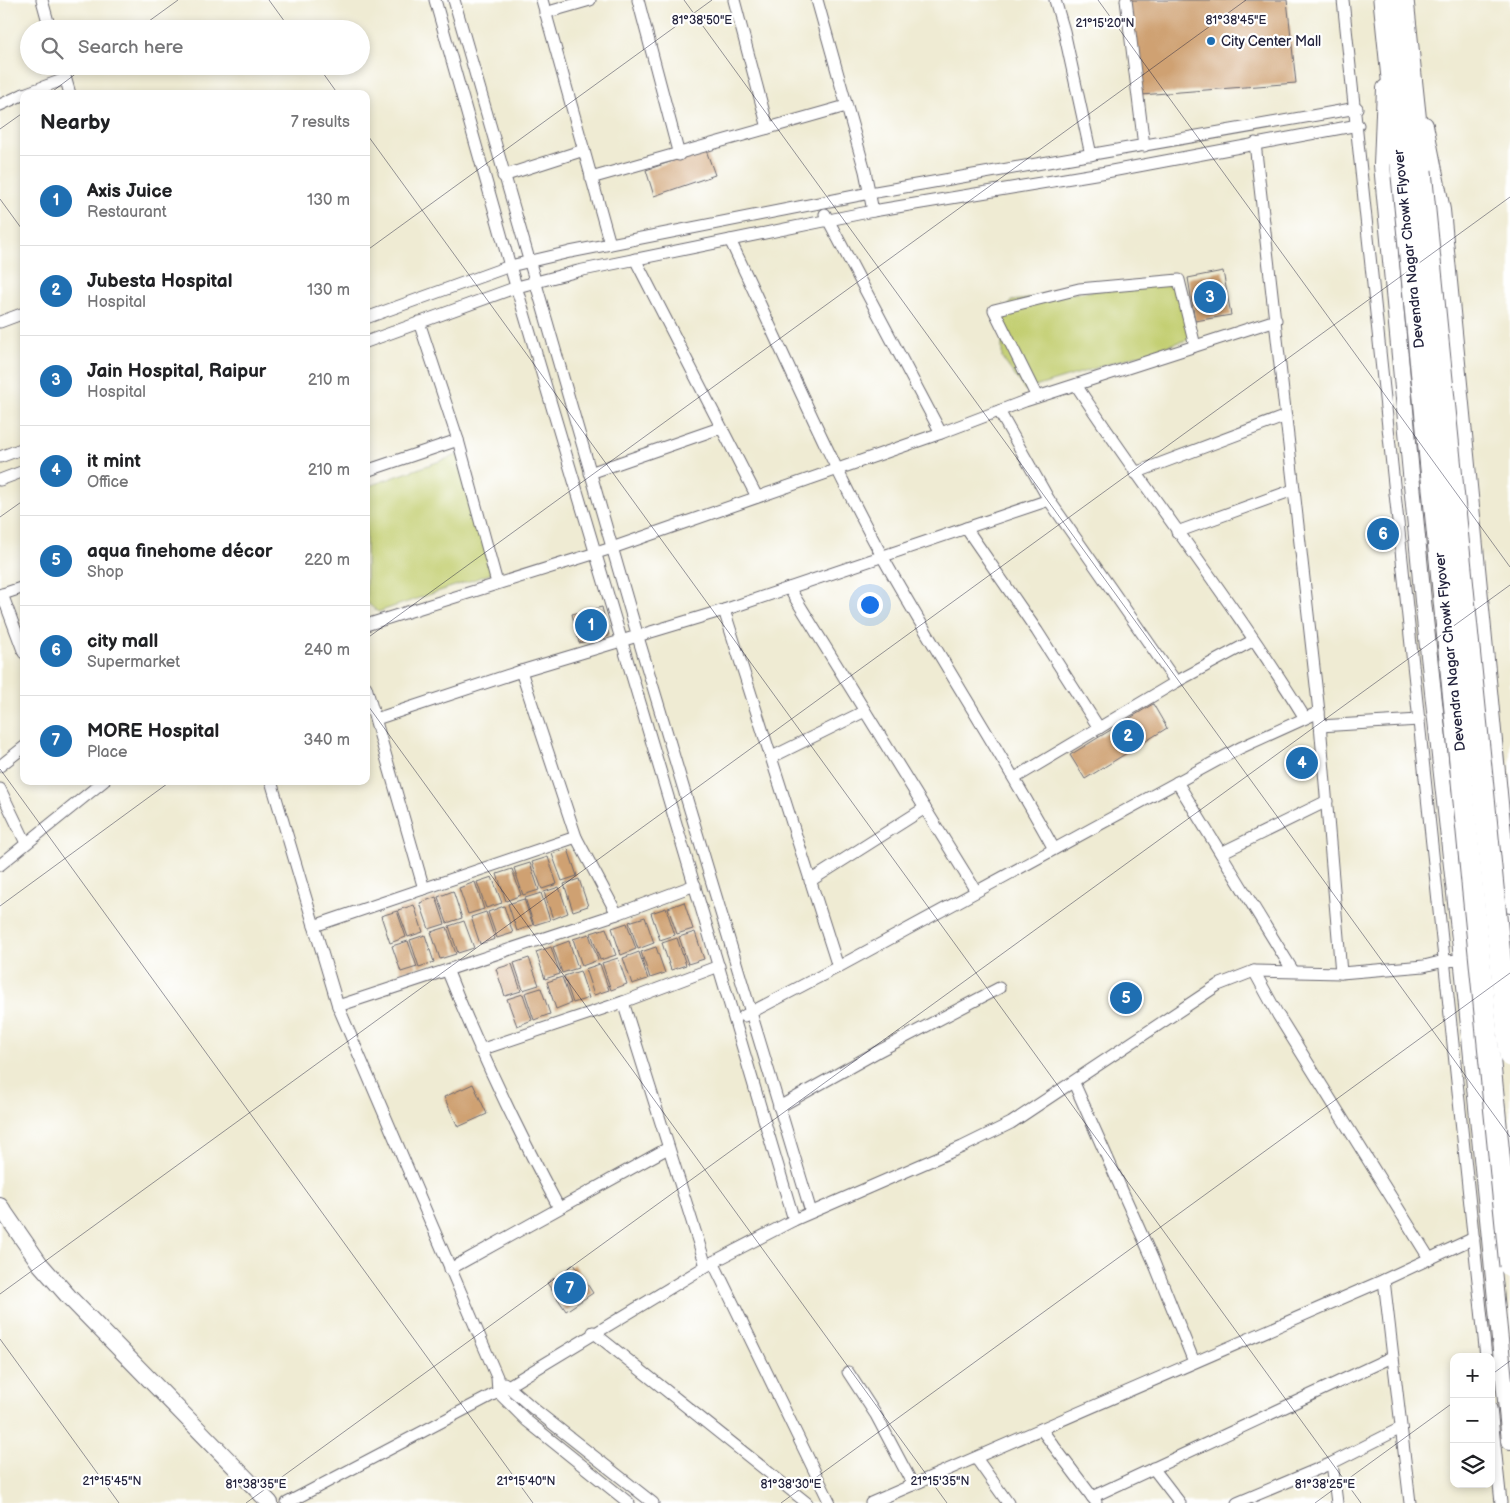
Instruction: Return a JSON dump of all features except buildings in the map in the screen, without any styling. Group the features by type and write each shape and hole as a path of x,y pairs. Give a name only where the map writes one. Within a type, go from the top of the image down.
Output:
{"highway":[{"path":"1384,0 1397,37"},
{"path":"1397,37 1403,0"},
{"name":"Devendra Nagar Chowk Flyover","path":"1397,37 1510,1056"},
{"name":"Devendra Nagar Chowk Flyover","path":"1411,174 1510,1266"}],"street":[{"path":"42,0 48,20"},
{"path":"435,0 510,266 794,1220"},
{"path":"454,0 503,176 638,637 811,1212"},
{"path":"542,0 610,244"},
{"path":"545,13 590,0"},
{"path":"638,0 679,155"},
{"path":"734,0 768,128"},
{"path":"817,0 874,211"},
{"path":"1055,0 1064,31 1091,155"},
{"path":"1126,0 1144,146"},
{"path":"1343,0 1358,126 1486,1353"},
{"path":"1377,0 1397,37 1442,210 1510,905"},
{"path":"1409,0 1397,37 1382,165 1422,591 1463,968 1510,1441"},
{"path":"64,75 69,90"},
{"path":"34,90 65,78"},
{"path":"0,105 20,96"},
{"path":"591,178 679,155 846,106"},
{"path":"370,317 528,261 870,193 1356,108"},
{"path":"370,340 517,288 635,259 874,211 1101,173 1255,143 1358,126"},
{"path":"1255,143 1319,712 1342,973"},
{"path":"503,176 584,150"},
{"path":"822,203 826,220 942,433"},
{"path":"730,240 837,468 883,556 1015,778 1054,849"},
{"path":"635,259 757,497"},
{"path":"1037,397 994,310 1079,288 1179,280 1195,346"},
{"path":"0,322 20,314"},
{"path":"370,624 612,548 837,468 942,433 1037,397 1276,320"},
{"path":"419,322 458,440 497,583"},
{"path":"1076,385 1135,473 1254,640 1305,718"},
{"path":"999,411 1048,500 1176,682"},
{"path":"1135,473 1286,416"},
{"path":"590,473 720,428"},
{"path":"370,470 458,440"},
{"path":"0,457 20,450"},
{"path":"0,480 20,472"},
{"path":"1177,532 1293,490"},
{"path":"376,719 521,671 621,643 724,610 1048,500"},
{"path":"966,528 1037,630 1099,728"},
{"path":"20,588 1,595 20,643"},
{"path":"789,588 976,891"},
{"path":"724,610 838,967"},
{"path":"1015,778 1176,682 1254,640"},
{"path":"521,671 576,837 618,914"},
{"path":"370,700 424,889"},
{"path":"772,757 865,711"},
{"path":"736,1021 1240,748 1319,712"},
{"path":"1320,726 1419,720"},
{"path":"0,766 20,750"},
{"path":"1177,782 1293,971"},
{"path":"0,865 99,785"},
{"path":"272,785 338,1006 497,1377 498,1392 527,1420 629,1503"},
{"path":"0,789 26,844"},
{"path":"1221,853 1327,801"},
{"path":"810,882 925,808"},
{"path":"314,926 576,837"},
{"path":"338,1006 448,972 548,935 618,914 695,885"},
{"path":"287,1503 498,1392 593,1332 709,1264 811,1212 962,1147 1011,1123 1074,1083 1218,985 1254,971 1342,973 1424,966 1444,961 1510,980"},
{"path":"1424,966 1445,974 1463,968 1510,964"},
{"path":"480,1050 623,1002 719,966"},
{"path":"1254,971 1278,1015 1429,1258"},
{"path":"448,972 480,1050 518,1132 559,1208"},
{"path":"779,1107 877,1052 999,988"},
{"path":"623,1002 668,1148 709,1264 830,1503"},
{"path":"1074,1083 1153,1260 1194,1362"},
{"path":"450,1269 668,1148"},
{"path":"2,1216 69,1297 270,1503"},
{"path":"871,1503 1384,1280 1474,1238"},
{"path":"1384,1280 1410,1503"},
{"path":"593,1332 807,1503"},
{"path":"1041,1429 1094,1500 1153,1468 1392,1357"},
{"path":"848,1372 876,1415 912,1485"},
{"path":"497,1377 534,1409 653,1503"},
{"path":"1237,1503 1332,1462 1401,1428"},
{"path":"1495,1443 1501,1503"},
{"path":"976,1458 1008,1503"},
{"path":"1332,1462 1336,1503"},
{"path":"1153,1468 1180,1503"}],"green space":[{"path":"1180,280 1193,338 1025,390 1002,358 1002,326 1011,301"},
{"path":"460,454 493,573 378,612 370,605 370,486"}],"place":[{"name":"City Center Mall","path":"1211,41"},
{"name":"Jain Hospital, Raipur","path":"1210,297"},
{"name":"city mall","path":"1383,534"},
{"name":"Axis Juice","path":"591,625"},
{"name":"Jubesta Hospital","path":"1128,736"},
{"name":"it mint","path":"1302,763"},
{"name":"aqua finehome décor","path":"1126,998"},
{"name":"MORE Hospital","path":"570,1288"}]}
